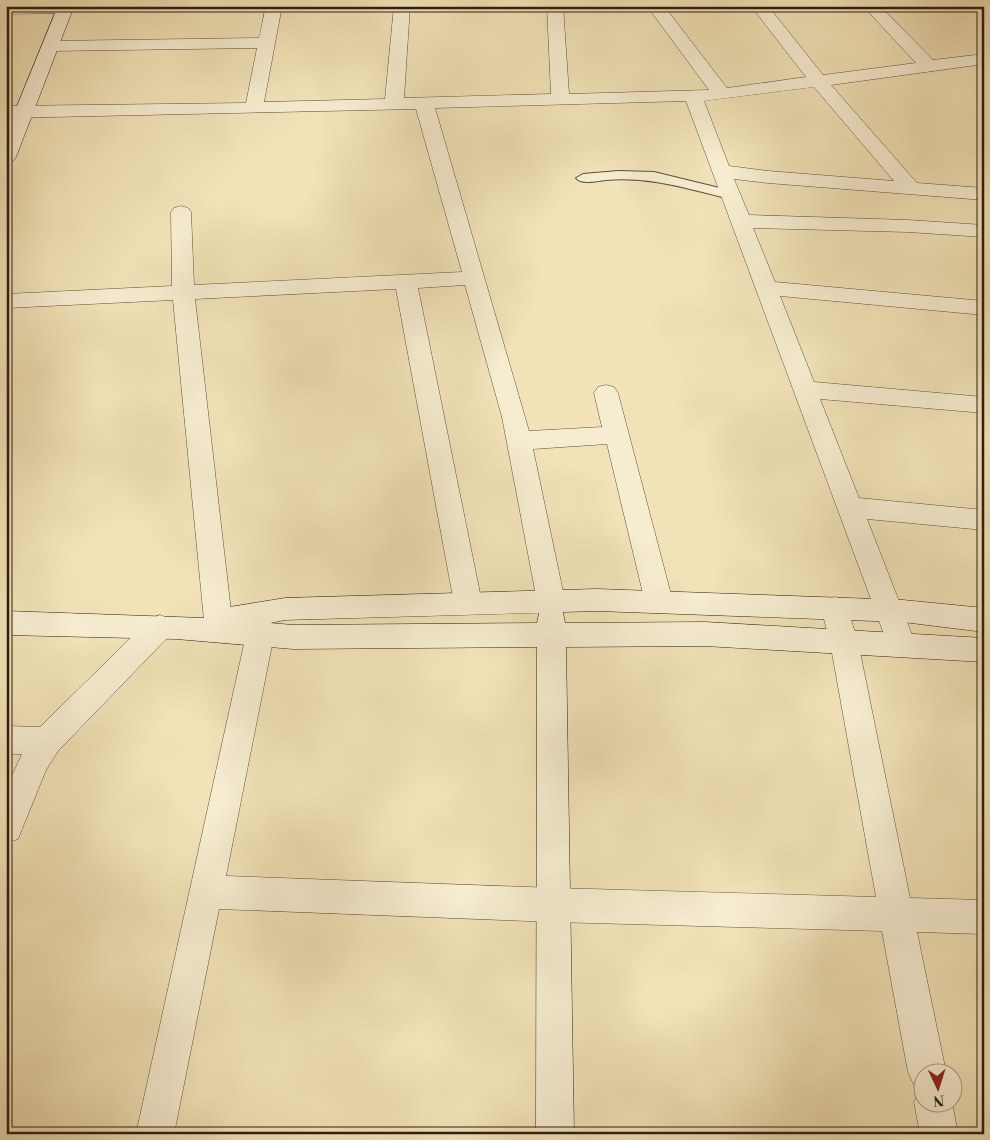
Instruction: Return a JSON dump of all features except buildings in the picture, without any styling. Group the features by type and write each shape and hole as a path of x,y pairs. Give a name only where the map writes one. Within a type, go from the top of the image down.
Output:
{"street":[{"path":"254,108 274,6"},
{"path":"394,104 402,6"},
{"path":"555,6 560,99"},
{"path":"655,6 722,94"},
{"path":"759,6 818,81 911,188"},
{"path":"871,6 929,66"},
{"path":"6,9 66,7 26,112 6,158"},
{"path":"51,46 267,43"},
{"path":"6,112 254,108 693,96 722,94 929,66 983,62"},
{"path":"693,96 902,645"},
{"path":"424,103 514,417 550,601 552,635 555,1134"},
{"path":"722,171 768,177 984,194"},
{"path":"181,212 183,293 218,620"},
{"path":"741,221 908,226 984,231"},
{"path":"6,302 474,278"},
{"path":"406,282 468,603"},
{"path":"767,288 984,308"},
{"path":"805,389 984,405"},
{"path":"606,393 659,602"},
{"path":"518,441 616,434"},
{"path":"850,507 984,520"},
{"path":"6,828 33,763 47,741 168,627 285,609 597,600 889,610 984,620"},
{"path":"835,608 844,642 925,1062"},
{"path":"6,623 168,627 294,637 704,634 984,650"},
{"path":"155,1134 260,634"},
{"path":"6,740 47,741"},
{"path":"206,892 554,905 984,917"},
{"path":"935,1112 939,1134"}],"lane":[{"path":"583,178 618,175 654,176 731,195"}]}
